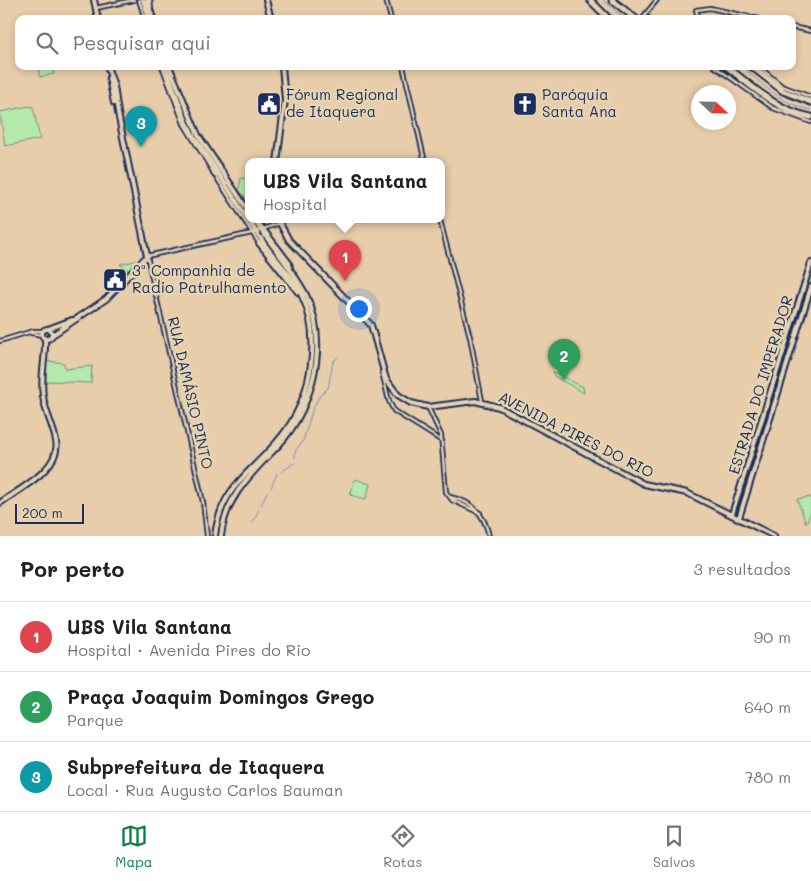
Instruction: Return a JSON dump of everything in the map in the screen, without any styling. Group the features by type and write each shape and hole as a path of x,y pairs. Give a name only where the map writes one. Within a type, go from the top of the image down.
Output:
{"highway":[{"path":"590,0 605,15"},
{"path":"612,0 631,15"},
{"path":"731,70 777,105 811,117"},
{"path":"758,70 783,91 811,102"}],"main road":[{"path":"94,0 97,15"},
{"path":"145,0 149,15"},
{"path":"266,0 270,15"},
{"path":"46,335 77,319 106,299 148,256 108,70"},
{"path":"165,70 186,121 245,212"},
{"path":"171,70 198,135 245,205"},
{"path":"277,158 285,96 282,70"},
{"path":"209,158 215,175"},
{"path":"221,536 224,518 236,492 246,478 288,434 314,377 318,349 316,324 309,302 253,223"},
{"path":"215,536 217,522 233,488 244,474 282,436 300,400 313,352 310,320 302,296 288,270 289,263 258,231 256,223"},
{"name":"AVENIDA PIRES DO RIO","path":"280,223 289,240 371,325 388,384 404,400 428,407 465,401 482,401 499,407 644,484 687,494 732,514 774,536"},
{"path":"259,243 302,296"},
{"path":"142,261 149,264"},
{"name":"ESTRADA DO IMPERADOR","path":"732,514 811,263"},
{"path":"279,268 288,270"},
{"name":"ESTRADA DO IMPERADOR","path":"739,518 811,287"},
{"path":"46,335 77,319"},
{"path":"0,503 42,473 55,453 57,442 43,396 46,335"},
{"path":"784,350 791,352"},
{"path":"734,506 742,508"}],"street":[{"path":"96,8 134,0"},
{"path":"386,0 390,15"},
{"path":"645,15 656,0"},
{"path":"698,15 696,10 710,8 742,15"},
{"path":"796,28 811,31"},
{"path":"164,70 184,124 215,175 245,214"},
{"path":"404,70 424,158"},
{"path":"720,70 773,108 811,122"},
{"path":"758,70 782,86 811,97"},
{"path":"252,223 258,231 259,243"},
{"path":"148,256 258,231 275,223"},
{"path":"441,223 472,346 482,401"},
{"name":"RUA DAMÁSIO PINTO","path":"148,256 202,502 207,536"},
{"path":"0,341 30,332 46,335"},
{"path":"383,369 387,394 394,411 442,441"},
{"path":"387,394 388,384"},
{"path":"428,407 442,441 444,486 455,502 480,512 486,521 489,536"}],"green space":[{"path":"39,70 53,70 54,74 40,77"},
{"path":"29,106 33,107 40,139 5,146 0,112"},
{"path":"241,178 245,178 245,197 239,190"},
{"path":"141,260 130,271 120,264"},
{"path":"811,269 811,281 741,505 737,504"},
{"path":"46,361 64,363 65,369 92,366 91,383 45,381"},
{"path":"553,372 583,387 584,393 554,376"},
{"path":"355,479 370,484 366,499 350,495"},
{"path":"811,497 811,512 806,523 797,499"}],"waterway":[{"path":"603,0 620,15"},
{"path":"746,70 782,99 811,110"},
{"path":"295,458 295,451 303,441 313,408 319,397 328,388 333,362 338,357"},
{"path":"281,472 294,463"},
{"path":"271,488 277,473"},
{"path":"261,505 267,492"},
{"path":"252,523 259,510"}],"place":[{"name":"Fórum Regional de Itaquera","path":"269,104"},
{"name":"Paróquia Santa Ana","path":"525,104"},
{"name":"Subprefeitura de Itaquera","path":"141,147"},
{"name":"3ª Companhia de Radio Patrulhamento","path":"115,280"},
{"name":"UBS Vila Santana","path":"345,281"},
{"name":"Praça Joaquim Domingos Grego","path":"564,380"}]}
